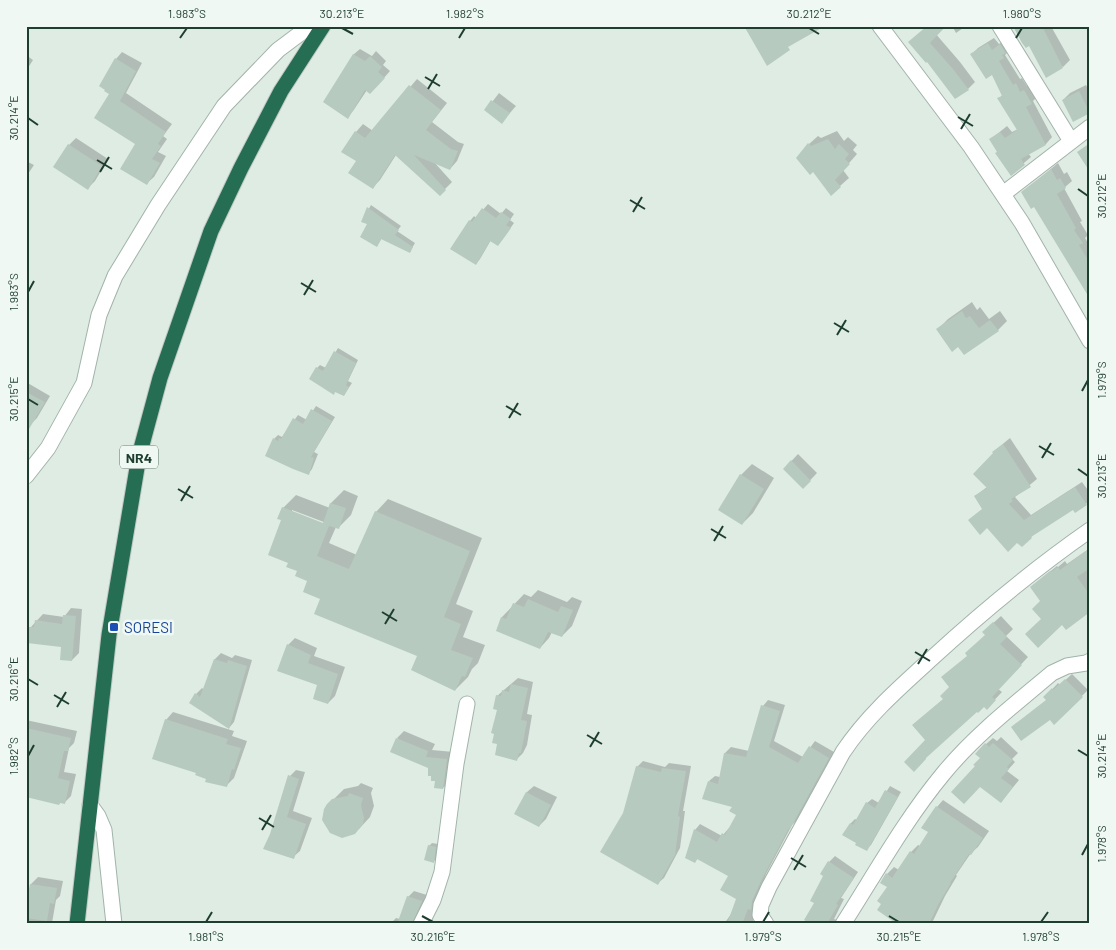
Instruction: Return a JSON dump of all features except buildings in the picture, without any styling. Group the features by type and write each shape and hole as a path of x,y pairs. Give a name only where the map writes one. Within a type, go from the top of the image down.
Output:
{"highway":[{"name":"NR4","path":"77,924 110,625 139,456 160,378 211,231 241,168 282,91 323,26"}],"street":[{"path":"26,476 48,448 84,383 93,350 99,315 115,276 158,205 224,106 278,50 310,26"},
{"path":"880,26 1003,194 1090,340"},
{"path":"1000,26 1071,141"},
{"path":"1003,194 1090,127"},
{"path":"766,924 760,915 761,906 769,887 842,752 856,732 879,707 951,641 1026,578 1090,530"},
{"path":"843,924 904,829 943,775 970,745 1052,673 1067,666 1090,661"},
{"path":"421,924 433,900 442,872 456,764 467,704"},
{"path":"90,805 98,816 104,830 114,924"}],"place":[{"name":"SORESI","path":"114,627"}]}
